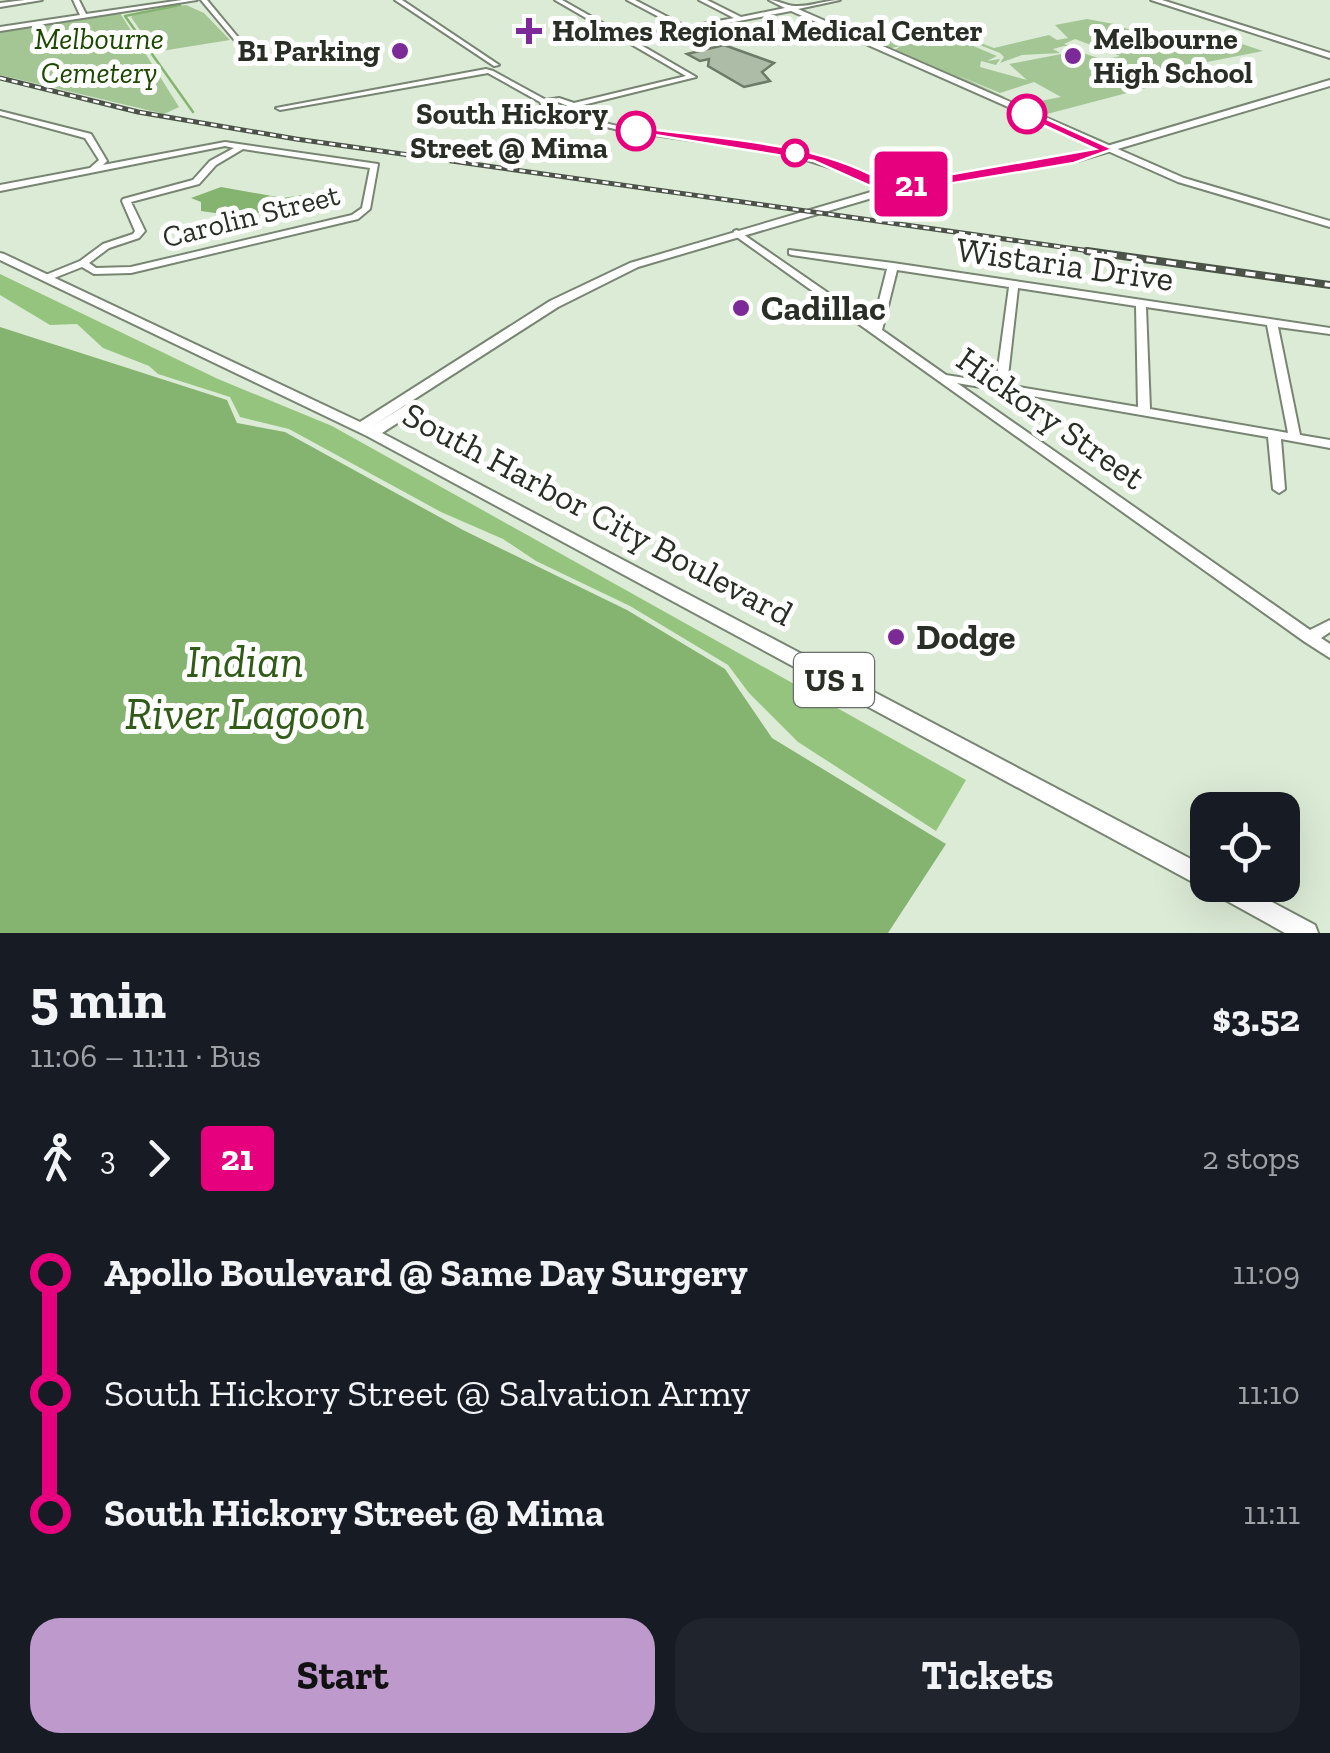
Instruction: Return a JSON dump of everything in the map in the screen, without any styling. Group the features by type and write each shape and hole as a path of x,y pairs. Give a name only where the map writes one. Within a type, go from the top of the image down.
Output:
{"main road":[{"path":"1156,0 1330,54"},
{"path":"1168,0 1330,54"},
{"path":"1031,170 1330,86"},
{"path":"366,430 586,286 634,265 893,193 1120,155 1330,86"},
{"name":"South Harbor City Boulevard","path":"0,256 366,430 1190,869"},
{"path":"1250,902 1307,933"}],"street":[{"path":"0,5 39,0"},
{"path":"76,0 84,16"},
{"path":"0,29 192,0 210,12 244,48"},
{"path":"204,0 210,12"},
{"path":"398,0 466,47 490,69 545,103 556,100"},
{"path":"558,0 692,77 569,105 558,111"},
{"path":"630,0 686,30"},
{"path":"702,0 741,19"},
{"path":"772,0 1188,184 1330,224"},
{"path":"630,40 837,0"},
{"path":"280,108 490,69 569,105 578,118"},
{"path":"545,103 544,109 614,128 817,158 866,176 893,193"},
{"path":"0,113 88,136 103,161 93,170"},
{"name":"Carolin Street","path":"0,188 224,144 245,144 375,166 366,209 355,217 131,270 94,270 84,263"},
{"path":"46,278 136,236 140,231 126,201 196,182 213,163 245,144"},
{"name":"Hickory Street","path":"742,236 1330,652"},
{"name":"Wistaria Drive","path":"792,252 1330,331"},
{"path":"876,331 894,266"},
{"path":"1001,386 1014,284"},
{"path":"1141,303 1144,412"},
{"path":"1272,322 1296,438"},
{"path":"942,376 1330,444"},
{"path":"1274,434 1278,489"},
{"path":"1310,638 1330,625"}],"green space":[{"path":"186,5 204,13 230,40 155,52 131,17 138,12"},
{"name":"Melbourne Cemetery","path":"120,13 179,107 164,114 0,75 0,32"},
{"path":"1087,19 1114,24 1183,49 1233,41 1263,51 1192,65 1207,72 1047,114 1025,104 1061,97 1034,82 1000,93 957,75 1005,97 994,96 893,51 901,46 887,49 851,33 864,28 897,44 931,34 938,37 966,30 972,34 965,37 994,48 1049,35 1057,40 1068,38 1055,25","holes":["957,39 1004,57 1000,63 1022,55 1060,53 1053,49 1078,49 1064,44 1075,39 1120,56 1104,60 1077,51 1009,64 1027,80 980,67 981,61 996,65 1000,59 987,61 997,56"]}],"shaded area":[{"path":"0,274 218,379 332,426 966,780 936,831 798,742 749,693 728,665 630,606 536,561 503,539 441,512 289,429 240,417 230,397 158,374 149,366 103,348 77,324 50,325 0,295"}],"water":[{"path":"221,187 283,198 316,193 318,197 243,217 201,211 201,202 191,198"},
{"name":"Indian River Lagoon","path":"0,327 227,400 237,423 285,432 463,530 627,610 725,669 772,738 946,844 888,933 0,933"}],"building":[{"path":"724,45 774,63 762,72 770,81 744,87 708,66 709,59 700,61 687,54"}],"waterway":[{"path":"180,5 125,16 193,112"}],"railway":[{"path":"0,78 138,112 296,139 1104,253"},
{"path":"1087,251 1330,285"}],"bus line":[{"name":"21","path":"636,131 817,158 866,176 888,190 1074,159 1106,149 1027,114"}],"place":[{"name":"Holmes Regional Medical Center","path":"529,31"},
{"name":"B1 Parking","path":"400,51"},
{"name":"Melbourne High School","path":"1073,56"},
{"name":"South Hickory Street @ Mima","path":"636,131"},
{"name":"Cadillac","path":"741,308"},
{"name":"Dodge","path":"896,637"}]}
